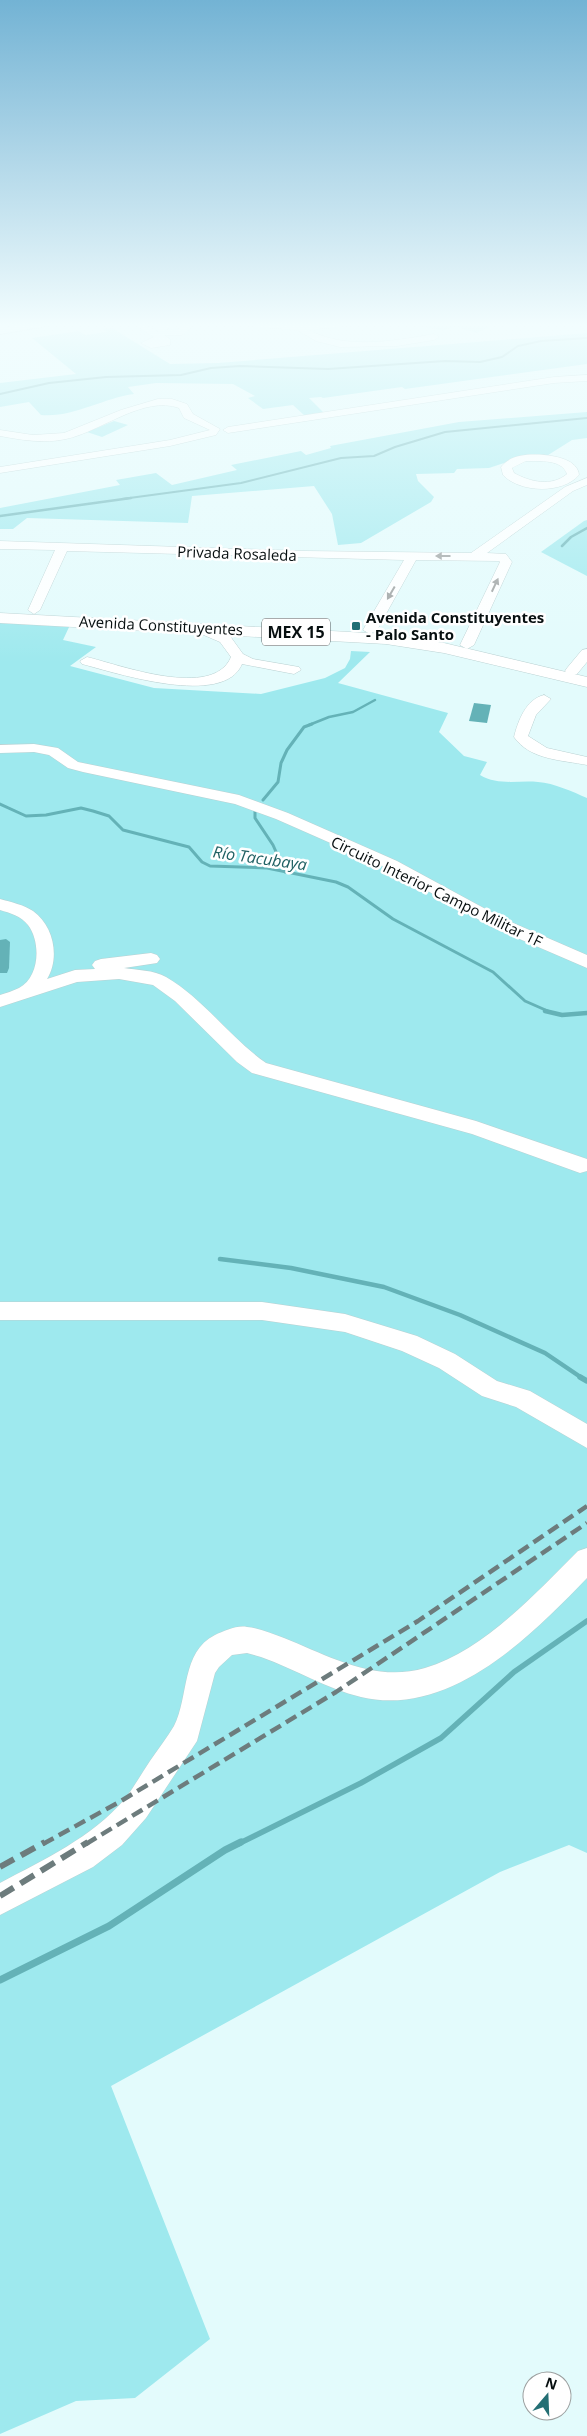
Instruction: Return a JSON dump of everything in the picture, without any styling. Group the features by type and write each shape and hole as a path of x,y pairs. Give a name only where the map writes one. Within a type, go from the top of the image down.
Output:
{"highway":[{"name":"Avenida Constituyentes","path":"0,610 34,610 370,630 467,645 583,674"},
{"name":"Avenida Constituyentes","path":"0,618 240,629 402,640 583,674"}],"street":[{"path":"21,436 39,438 66,436"},
{"path":"0,470 170,443 197,436"},
{"path":"569,489 556,484 524,482 509,475 506,467 516,460 545,458 564,463 573,470"},
{"path":"556,484 570,478 573,470 587,465"},
{"path":"475,556 569,489 587,481"},
{"name":"Privada Rosaleda","path":"0,545 287,555 502,557 506,562 467,645"},
{"path":"34,610 63,546"},
{"path":"370,630 412,556"},
{"path":"197,627 219,635 228,641 237,661"},
{"path":"228,641 240,629"},
{"path":"583,674 587,654"},
{"path":"87,661 190,683 214,681 230,672 237,661"},
{"path":"191,668 211,670 237,661 294,670"},
{"path":"544,699 536,704 524,724 521,737 525,743 537,749 587,761"},
{"name":"Circuito Interior Campo Militar 1F","path":"0,749 34,748 53,751 73,765 88,769 239,800 282,816 391,864 498,923 587,962"},
{"path":"0,904 28,916 37,924 41,934 45,952 44,970 27,992"},
{"path":"0,1001 75,976 96,966 151,958"},
{"path":"75,976 119,973 158,980 181,997 244,1057 259,1068 476,1128 580,1164"},
{"path":"0,1311 262,1311 345,1324 409,1343 447,1361 490,1389 530,1403 587,1437"},
{"path":"0,1900 82,1856 111,1834 136,1808 185,1736 192,1718 202,1671 206,1662 218,1647 227,1642 247,1640 362,1683 389,1686 423,1683 481,1655 520,1624 587,1560"}],"shaded area":[{"path":"385,436 587,436 587,438 572,440 545,457 507,462 489,468 457,469 454,473 416,474 418,481 434,497 431,502 361,543 338,545 332,514 314,486 192,496 188,523 27,518 13,529 0,529 0,508 120,485 116,480 156,473 172,485 237,470 231,465 301,451 306,455 331,448 330,446"},
{"path":"587,520 587,576 541,552 584,521"},
{"path":"0,622 70,625 63,640 96,647 70,666 154,688 261,694 325,678 345,668 350,659 351,651 370,652 338,683 448,713 439,732 464,756 487,762 480,775 501,782 550,784 587,798 587,1853 569,1845 500,1872 111,2086 210,2339 135,2398 76,2401 0,2434"},
{"path":"474,703 491,705 487,723 469,721"},
{"path":"6,939 10,942 9,968 7,973 0,973 0,940"}],"waterway":[{"path":"122,499 241,483 341,458 374,456 395,447 433,436"},
{"path":"0,516 131,498"},
{"path":"562,546 571,537 587,528"},
{"path":"309,725 329,717 353,712 375,700"},
{"path":"263,800 278,782 281,763 287,750 304,727 312,724"},
{"name":"Río Tacubaya","path":"0,804 26,816 46,815 81,808 109,816 123,830 189,847 202,862 210,866 267,868 285,872"},
{"path":"255,810 255,818 273,845 285,872"},
{"name":"Río Tacubaya","path":"285,872 336,882 348,887 393,919 493,972 525,1001 550,1012"},
{"name":"Río Tacubaya","path":"545,1011 562,1015 587,1013"},
{"path":"220,1259 291,1268 384,1287 460,1315 545,1353 582,1378"},
{"path":"580,1377 587,1381"},
{"path":"238,1844 361,1783 441,1738 514,1672 587,1621"},
{"path":"0,1980 109,1926 225,1850 241,1842"}],"railway":[{"path":"43,1844 121,1801 418,1621 587,1506"},
{"path":"86,1844 336,1692 587,1523"},
{"path":"0,1867 45,1842"},
{"path":"0,1896 88,1842"}],"place":[{"name":"Avenida Constituyentes - Palo Santo","path":"356,626"}]}
